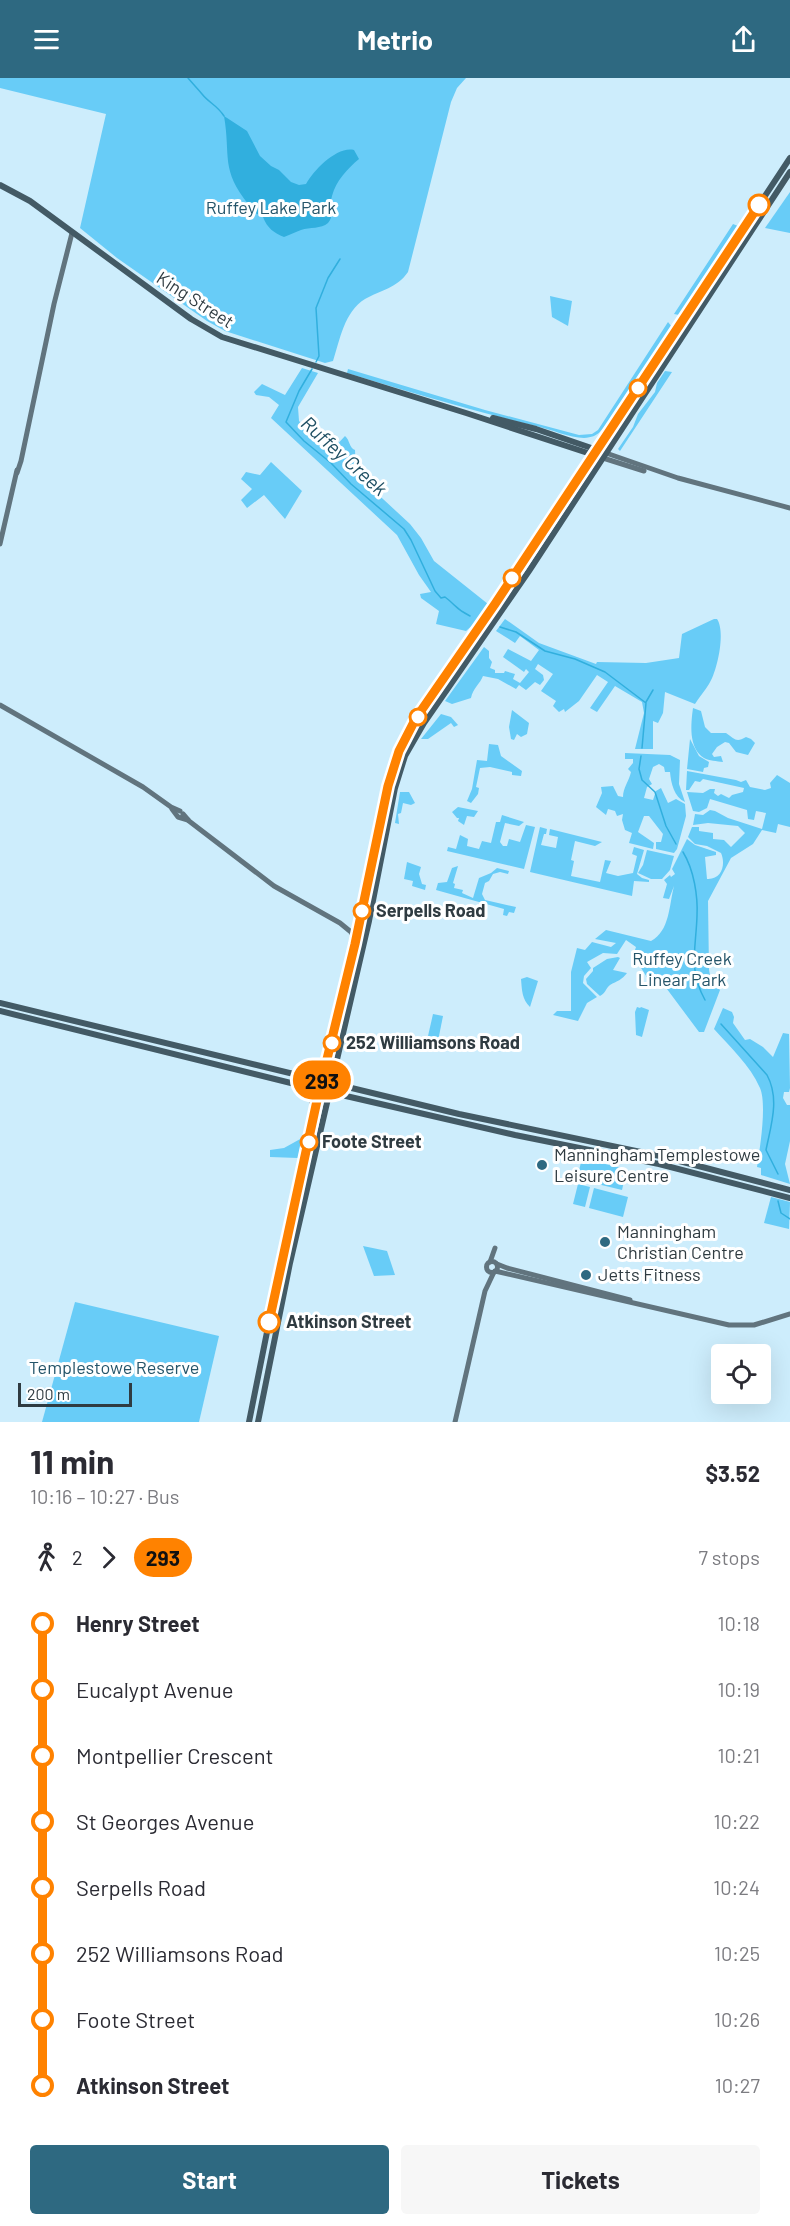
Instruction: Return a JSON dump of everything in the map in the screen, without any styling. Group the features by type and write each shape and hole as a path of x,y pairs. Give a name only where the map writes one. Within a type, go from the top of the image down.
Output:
{"main road":[{"path":"249,1422 282,1257 356,940 391,774 407,734 790,158"},
{"path":"258,1422 290,1263 378,876 398,776 412,743 529,571 790,172"},
{"name":"King Street","path":"0,185 22,195 206,329 235,342 466,412 582,451 595,453"},
{"path":"751,218 758,221"},
{"name":"King Street","path":"466,412 536,429 604,456"},
{"path":"565,439 598,443 604,439"},
{"path":"579,478 585,457 582,451"},
{"path":"369,875 378,876"},
{"path":"0,1002 459,1114 648,1153 770,1188 790,1198"},
{"path":"0,1011 307,1087 545,1142 770,1188 790,1190"},
{"path":"89,1033 91,1024"},
{"path":"337,1059 342,1085"},
{"path":"259,1075 261,1067"},
{"path":"307,1087 314,1114"},
{"path":"327,1102 342,1096 352,1096"},
{"path":"457,1122 459,1114"},
{"path":"524,1128 524,1137"},
{"path":"545,1142 547,1133"},
{"path":"646,1161 648,1153"}],"street":[{"path":"0,544 72,232"},
{"path":"604,456 630,468 678,478 790,508"},
{"path":"0,705 143,787 274,886 340,923 351,932 356,940"},
{"path":"340,923 352,927 359,923"},
{"path":"455,1422 485,1291 494,1263"},
{"path":"523,1275 494,1263 487,1264 492,1271 523,1275 738,1326 754,1325 790,1314"}],"green space":[{"name":"Ruffey Lake Park","path":"0,78 466,78 457,88 451,102 408,272 394,285 365,299 352,311 347,319 333,361 325,363 225,331 117,258 80,228 106,114 0,88"},
{"path":"790,192 790,233 765,228"},
{"path":"733,224 738,226 738,229 679,315 674,314"},
{"path":"550,296 572,301 568,326 552,317"},
{"path":"668,322 672,327 609,422 599,433 584,438 488,414 347,373 348,369 485,410 579,435 592,434 598,430"},
{"path":"302,368 318,373 298,407 299,421 331,451 345,436 355,450 356,474 410,524 434,561 488,604 476,622 466,631 436,624 439,611 421,598 420,594 431,592 397,535 271,418 279,405 269,397 256,395 254,392 262,384 285,395"},
{"path":"665,371 672,372 620,451 618,449 633,427 638,414 655,392 657,383"},
{"path":"271,462 302,491 285,519 264,495 247,508 241,500 252,489 241,479 246,472 260,475"},
{"path":"505,619 539,643 596,664 597,662 646,663 679,658 682,634 714,619 717,619 720,625 721,642 712,678 695,704 665,692 663,713 658,723 653,721 653,749 635,749 644,713 642,702 615,686 597,712 590,708 608,682 597,675 579,701 565,712 564,709 559,712 553,706 556,701 541,691 553,674 538,664 535,669 543,675 544,680 540,685 535,682 526,690 519,685 516,689 498,679 483,676 471,698 452,704 445,701 484,647 489,651 489,658 492,662 490,668 495,670 495,673 505,671 515,674 513,679 520,683 529,672 526,669 524,672 503,657 508,649 531,661 539,650 520,636 515,643 496,631"},
{"path":"693,708 701,711 705,727 711,733 726,733 738,740 746,737 751,739 755,743 748,755 736,752 729,743 725,742 712,754 714,757 721,756 723,762 704,758 699,754 693,742 691,728"},
{"path":"512,710 529,723 527,734 521,737 517,734 514,740 511,739 509,727"},
{"path":"441,714 451,717 458,725 454,727 451,723 428,739 421,739"},
{"path":"690,739 699,756 709,762 703,772 687,769"},
{"path":"489,744 498,745 501,756 522,771 521,776 490,767 480,768 476,787 479,788 478,794 471,803 467,801 472,789 477,760 487,761"},
{"path":"625,753 670,755 680,760 679,784 685,802 681,800 672,785 670,772 665,772 664,767 659,764 653,767 649,779 652,784 647,787 644,798 653,800 656,791 661,788 668,803 676,799 685,804 686,816 674,853 656,849 656,842 661,842 663,834 649,816 644,816 638,832 654,843 653,849 629,843 632,833 625,830 623,814 617,816 615,811 608,809 606,815 596,807 602,793 601,787 613,786 618,796 623,797 631,772 628,769 633,763 633,759 625,759"},
{"path":"687,771 741,782 746,780 750,787 765,790 771,788 770,783 777,775 790,783 790,827 778,824 776,833 762,830 753,844 731,858 708,901 709,970 711,980 720,990 704,1032 699,1032 661,981 653,987 638,963 646,959 634,953 636,947 626,940 617,954 603,953 587,962 591,968 584,976 583,983 597,997 587,1003 578,1021 553,1015 557,1011 571,1011 571,972 577,948 585,950 592,942 611,947 616,943 595,939 606,930 651,941 662,931 668,917 674,886 669,899 663,898 667,884 664,880 675,874 672,869 687,839 695,845 716,852 716,855 705,857 707,879 712,879 719,874 723,866 721,853 707,846 695,844 688,837 692,827 699,827 699,831 713,833 713,839 724,840 731,847 745,833 738,826 708,823 693,825 695,814 703,815 710,810 715,811 728,818 762,829 766,813 756,811 754,820 748,819 747,810 710,799 707,808 699,812 693,811 687,792 703,793 715,789 714,793 718,796 721,794 729,798 743,792 744,788 703,779 700,782 695,781 689,790 686,790"},
{"path":"400,792 409,792 415,803 411,805 403,803 401,813 398,814 399,824 395,823"},
{"path":"458,807 478,811 474,817 467,816 464,825 452,812"},
{"path":"502,815 524,822 519,826 505,823 500,842 503,846 507,846 509,839 520,842 526,825 535,827 524,869 447,851 448,847 456,849 460,835 468,839 467,846 479,849 482,841 491,843 496,822 500,822"},
{"path":"540,827 547,829 541,845 556,848 558,837 549,835 550,829 602,842 595,846 575,841 571,860 574,861 571,876 600,882 605,860 611,861 606,873 618,876 633,873 637,856 632,854 634,847 644,850 637,874 649,882 634,881 632,896 530,872"},
{"path":"647,850 674,856 670,870 662,879 651,879 638,873"},
{"path":"407,862 421,867 419,874 422,884 426,885 425,890 412,886 413,881 404,879"},
{"path":"458,866 453,883 454,888 463,890 462,893 473,898 479,878 497,868 509,871 508,874 500,872 493,874 485,883 482,894 485,900 516,907 514,913 509,912 507,916 503,915 504,909 436,890 438,883 447,882 452,868"},
{"path":"620,958 613,970 627,973 610,985 600,996 587,984 586,979 593,968 607,959"},
{"path":"527,977 538,981 530,1007 524,998 521,979"},
{"path":"637,1007 649,1010 642,1037 636,1035 635,1012"},
{"name":"Ruffey Creek Linear Park","path":"723,1008 732,1012 733,1023 745,1040 750,1039 773,1057 783,1033 789,1034 790,1088 789,1092 784,1092 783,1098 787,1105 790,1105 790,1141 785,1164 790,1184 761,1175 761,1168 757,1167 762,1126 762,1095 751,1072 714,1029"},
{"path":"433,1014 443,1016 438,1041 428,1036"},
{"path":"302,1138 298,1158 270,1157 270,1150 284,1148"},
{"path":"582,1158 625,1169 622,1190 577,1179"},
{"path":"578,1184 590,1187 585,1207 573,1204"},
{"path":"594,1188 628,1197 623,1217 589,1208"},
{"path":"771,1197 790,1202 789,1229 764,1223"},
{"path":"363,1246 387,1251 395,1275 374,1276"},
{"name":"Templestowe Reserve","path":"75,1302 219,1336 199,1422 42,1422"}],"shaded area":[{"path":"224,116 247,131 260,156 291,182 299,185 306,184 314,172 333,155 354,150 359,159 336,185 331,199 331,217 328,223 284,237 271,230 263,217 250,210 230,172"}],"waterway":[{"name":"Ruffey Creek","path":"188,78 224,116"},
{"name":"Ruffey Creek","path":"316,362 319,356 316,308 328,278 340,259"},
{"name":"Ruffey Creek","path":"312,369 299,391 286,422 351,484 404,529 435,591 441,598 445,597 470,616"},
{"name":"Ruffey Creek","path":"500,627 516,632 545,651 575,659 605,672 646,703 642,748"},
{"path":"646,702 653,690"},
{"name":"Ruffey Creek","path":"641,756 639,769 642,780 655,792 666,826 676,844"},
{"name":"Ruffey Creek","path":"683,852 693,875 696,892 695,968 696,978 705,1000"},
{"name":"Ruffey Creek","path":"721,1024 767,1075 771,1084 774,1103 766,1150 778,1174"},
{"name":"Ruffey Creek","path":"778,1201 781,1213 790,1219"}],"bus line":[{"name":"293","path":"269,1322 318,1096 355,944 388,786 399,751 416,718 495,604 759,205"}],"place":[{"name":"Serpells Road","path":"362,911"},
{"name":"252 Williamsons Road","path":"332,1043"},
{"name":"Foote Street","path":"309,1142"},
{"name":"Manningham Templestowe Leisure Centre","path":"542,1165"},
{"name":"Manningham Christian Centre","path":"605,1242"},
{"name":"Jetts Fitness","path":"586,1275"},
{"name":"Atkinson Street","path":"269,1322"}]}
